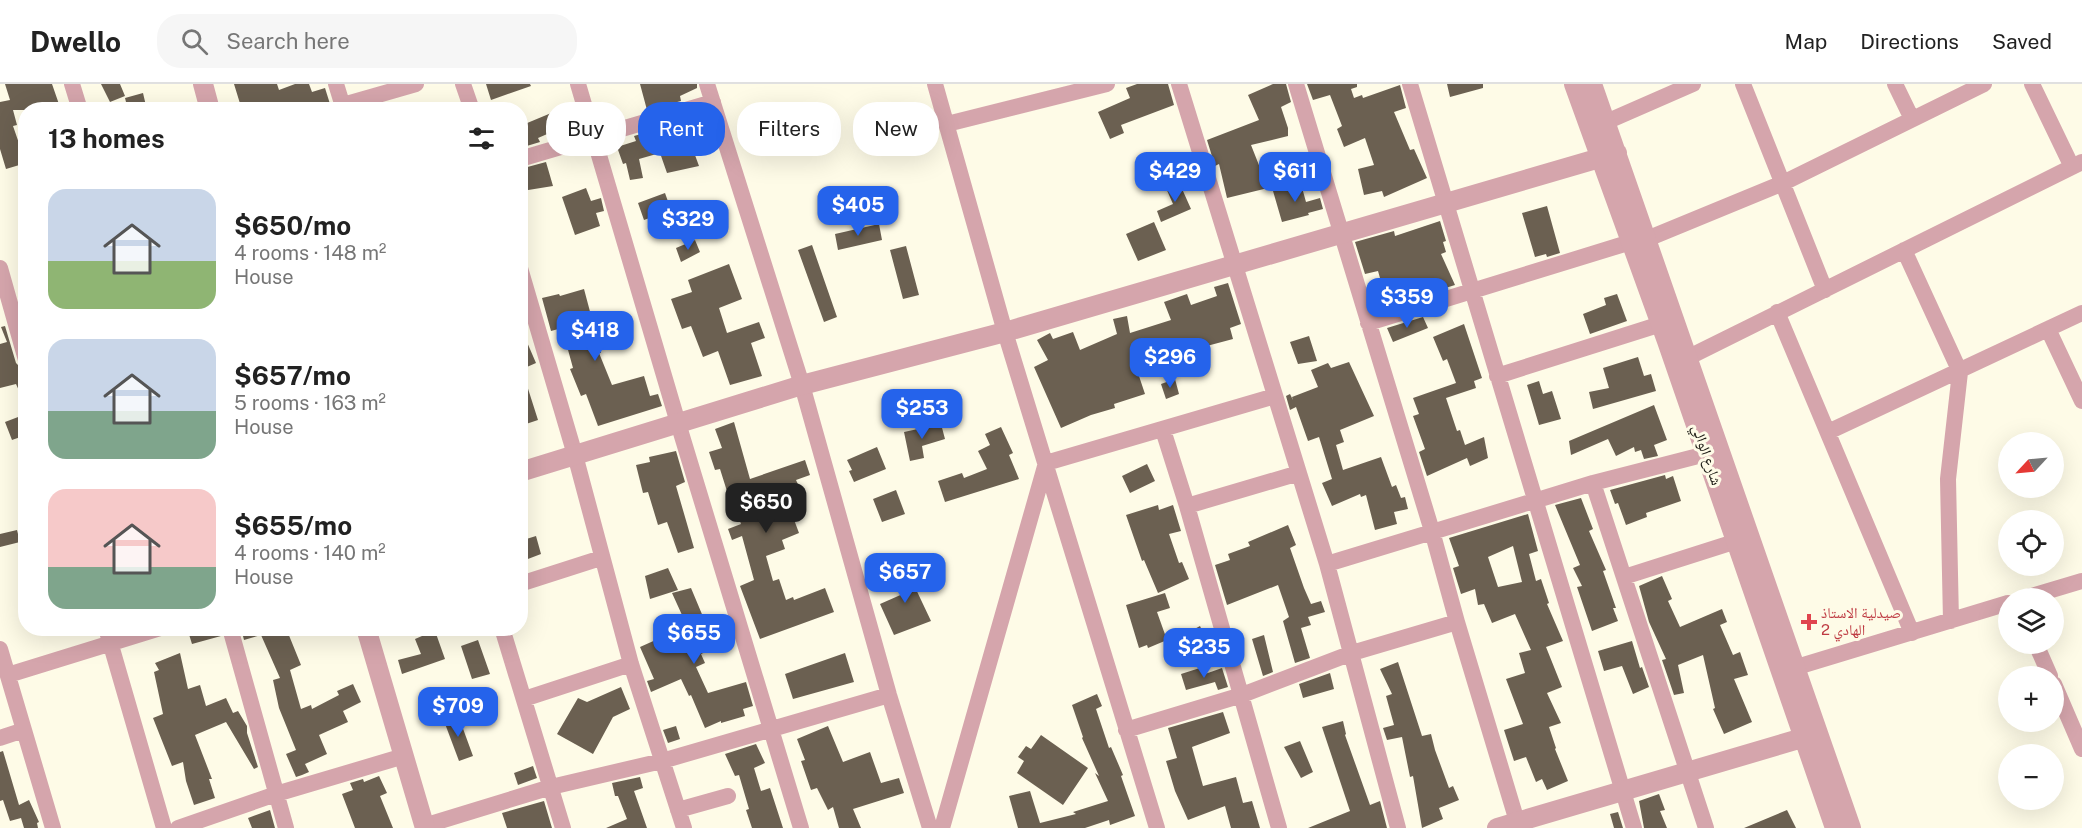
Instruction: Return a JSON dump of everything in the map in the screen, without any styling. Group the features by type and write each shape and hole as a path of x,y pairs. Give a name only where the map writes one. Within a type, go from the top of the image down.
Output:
{"street":[{"path":"72,84 78,102"},
{"path":"203,84 208,102"},
{"path":"336,84 342,102"},
{"path":"360,102 416,84"},
{"path":"463,84 469,102"},
{"path":"578,84 583,102"},
{"path":"707,84 713,102"},
{"path":"935,84 1005,332 1157,828"},
{"path":"947,124 1059,90 1107,84"},
{"path":"1179,84 1327,564 1398,828"},
{"path":"1296,84 1432,531 1456,622 1518,825"},
{"path":"1410,84 1634,828"},
{"name":"شارع الوالي","path":"1574,84 1608,156 1639,241 1689,357 1797,667 1835,828"},
{"name":"شارع الوالي","path":"1592,84 1606,122 1608,156"},
{"path":"1606,122 1693,84"},
{"path":"1743,84 1825,290"},
{"path":"1895,84 1912,119"},
{"path":"1368,323 1639,241 1783,183 1984,84"},
{"path":"1689,357 2077,164 2032,84"},
{"path":"725,140 802,386 889,695 930,828"},
{"path":"528,157 546,152"},
{"path":"598,156 801,828"},
{"path":"528,470 802,386 1005,332 1608,156"},
{"name":"شارع الوالي","path":"1639,241 1661,324 1737,541 1812,735 1851,828"},
{"path":"1904,250 1960,372 1948,479 1951,621"},
{"path":"0,268 18,335"},
{"path":"528,295 575,455 631,664 684,828"},
{"path":"1777,312 1912,633"},
{"path":"1828,432 2082,313"},
{"path":"1497,375 1661,324"},
{"path":"2048,329 2082,401"},
{"path":"1046,463 1275,396"},
{"path":"1163,430 1279,828"},
{"path":"1327,564 1593,483 1706,453"},
{"path":"942,828 1046,463"},
{"path":"1187,506 1299,473"},
{"path":"1593,483 1706,828"},
{"path":"1624,577 1737,541"},
{"path":"528,581 601,558"},
{"path":"2059,588 2082,581"},
{"path":"1797,667 1998,606"},
{"path":"1126,730 1242,695 1352,653 1456,622"},
{"path":"8,675 108,636 164,828"},
{"path":"232,636 286,828"},
{"path":"368,636 424,827 551,787 662,760 889,695"},
{"path":"504,636 563,828"},
{"path":"0,649 53,828"},
{"path":"524,699 631,664"},
{"path":"2064,707 2082,749"},
{"path":"0,738 24,730"},
{"path":"1497,828 1518,825 1812,735"},
{"path":"178,828 276,794 404,756"},
{"path":"678,810 728,796"}],"building":[{"path":"5,84 52,84 58,102 18,102 18,110 13,110 17,125 13,126 18,140 18,165 6,169 0,149 0,102 10,100"},
{"path":"101,84 120,84 125,96 110,102"},
{"path":"234,84 277,84 279,90 295,84 309,84 312,92 325,88 329,102 240,102"},
{"path":"486,84 530,84 531,86 491,100"},
{"path":"640,84 697,84 697,88 680,96 681,101 645,102"},
{"path":"1137,84 1168,84 1174,105 1121,125 1124,133 1110,139 1098,112 1130,98 1126,88"},
{"path":"1273,84 1286,84 1291,102 1281,107 1288,128 1288,136 1251,145 1268,188 1227,198 1219,164 1215,166 1207,140 1259,120 1248,95"},
{"path":"1307,84 1357,84 1357,87 1351,89 1354,98 1362,95 1363,98 1400,85 1406,108 1394,112 1410,150 1414,149 1427,178 1384,197 1382,191 1364,195 1358,169 1374,165 1365,138 1344,147 1337,129 1342,126 1330,95 1313,100"},
{"path":"1447,84 1483,84 1483,88 1450,97"},
{"path":"143,93 145,102 126,102 125,98"},
{"path":"546,115 546,135 538,138 540,142 528,146 528,123"},
{"path":"638,135 638,156 650,156 639,159 643,178 630,180 626,163 623,164 620,156 626,156 626,144 636,141 634,136"},
{"path":"661,156 695,156 699,166 667,173"},
{"path":"546,162 553,186 528,190 528,167"},
{"path":"1179,182 1191,209 1161,222 1157,211 1173,204 1166,188"},
{"path":"1301,184 1306,202 1320,198 1323,209 1282,222 1273,191"},
{"path":"586,188 591,201 601,198 604,211 596,213 600,226 575,235 562,197"},
{"path":"665,193 671,210 644,220 638,203"},
{"path":"1547,206 1560,253 1547,257 1546,254 1535,257 1522,213"},
{"path":"1440,221 1446,241 1443,242 1446,252 1441,254 1455,285 1388,306 1378,271 1365,274 1355,242 1394,231 1395,236"},
{"path":"1154,222 1166,250 1138,261 1126,234"},
{"path":"879,224 882,240 838,250 835,234"},
{"path":"695,240 700,252 681,262 676,248"},
{"path":"812,245 837,317 824,322 798,250"},
{"path":"906,246 919,295 903,299 890,250"},
{"path":"729,264 742,299 719,308 727,333 759,322 765,338 751,343 762,376 730,385 718,351 703,357 691,326 682,329 671,299 692,292 688,280"},
{"path":"1228,283 1241,324 1230,328 1233,339 1203,347 1208,358 1176,368 1178,374 1166,378 1155,347 1132,355 1145,394 1114,404 1115,408 1061,428 1034,367 1048,360 1037,340 1050,333 1053,339 1073,332 1080,350 1117,334 1113,319 1127,316 1130,333 1171,320 1164,302 1187,294 1191,305 1217,296 1214,287"},
{"path":"584,289 601,353 599,353 612,385 644,376 650,396 658,394 662,406 598,426 586,394 581,396 570,369 573,368 562,328 551,331 542,298 559,294 560,296"},
{"path":"1617,294 1627,321 1590,334 1583,314 1606,305 1604,298"},
{"path":"1423,317 1428,328 1393,342 1387,328"},
{"path":"1464,324 1482,378 1474,381 1476,388 1446,398 1457,431 1460,430 1465,445 1484,437 1488,458 1470,466 1467,458 1427,476 1419,452 1425,449 1413,416 1419,414 1413,398 1456,383 1447,359 1443,361 1433,337"},
{"path":"5,326 18,365 18,388 16,384 0,388 0,344 7,342 1,327"},
{"path":"1309,336 1317,361 1298,364 1290,342"},
{"path":"528,344 536,363 528,366"},
{"path":"1638,357 1644,376 1651,374 1656,391 1593,409 1589,392 1609,388 1603,368"},
{"path":"1349,362 1374,416 1340,430 1344,442 1336,445 1343,470 1381,457 1392,487 1396,485 1401,498 1405,497 1408,509 1394,512 1397,524 1375,530 1366,495 1361,497 1360,494 1332,506 1322,483 1332,479 1319,437 1308,441 1296,407 1290,410 1286,396 1290,394 1293,400 1292,397 1318,387 1311,370 1328,363 1331,368"},
{"path":"1175,379 1179,394 1166,399 1161,384"},
{"path":"1539,381 1543,394 1552,391 1561,419 1539,425 1527,385"},
{"path":"528,389 538,420 528,423"},
{"path":"1654,405 1667,440 1654,445 1658,456 1644,459 1641,450 1635,452 1634,447 1616,456 1608,439 1571,455 1569,441"},
{"path":"18,417 18,438 12,440 5,422"},
{"path":"734,422 750,479 805,460 810,475 796,480 806,502 790,509 799,533 782,540 785,549 766,556 773,581 779,579 786,600 793,597 794,600 825,588 834,612 760,639 740,586 754,580 742,536 732,540 728,529 741,524 734,503 731,504 720,469 715,470 709,452 722,448 715,429"},
{"path":"941,424 945,439 922,446 924,458 910,461 904,432"},
{"path":"1001,427 1013,453 1009,455 1019,479 945,502 938,481 962,473 964,478 987,469 978,451 990,445 985,434"},
{"path":"877,447 886,469 854,482 847,460"},
{"path":"676,451 685,482 676,486 694,548 678,553 667,522 658,525 648,492 643,493 636,465 650,462 649,457"},
{"path":"1147,464 1155,481 1130,493 1122,476"},
{"path":"1665,475 1666,479 1673,476 1681,501 1646,513 1647,517 1626,525 1618,503 1615,504 1610,490"},
{"path":"896,490 905,514 882,522 873,499"},
{"path":"1581,498 1593,529 1589,531 1606,570 1603,571 1616,608 1613,608 1618,621 1592,631 1577,587 1582,586 1573,568 1580,565 1555,505"},
{"path":"1158,505 1159,510 1173,505 1181,531 1169,534 1179,563 1182,562 1189,579 1158,593 1144,560 1142,561 1126,515"},
{"path":"1528,514 1538,551 1529,554 1536,581 1541,579 1549,603 1547,604 1563,641 1546,647 1562,687 1547,693 1561,723 1549,727 1568,781 1547,790 1542,779 1536,782 1526,757 1514,761 1504,730 1523,724 1506,679 1525,673 1519,653 1531,650 1515,614 1492,623 1484,604 1478,605 1475,589 1461,594 1453,568 1459,566 1449,538","holes":["1513,546 1522,582 1498,587 1488,557"]},
{"path":"1288,525 1296,545 1290,548 1304,588 1311,604 1321,601 1325,612 1308,617 1311,625 1301,628 1310,658 1295,663 1283,621 1289,617 1278,585 1227,605 1215,565 1230,560 1228,554 1250,546 1248,542"},
{"path":"17,530 18,542 0,547 0,534"},
{"path":"536,536 541,554 528,559 528,538"},
{"path":"902,558 908,572 914,571 917,582 913,583 931,621 894,635 880,604 905,593 895,561"},
{"path":"668,568 678,590 650,599 645,576"},
{"path":"1662,576 1672,599 1668,601 1680,627 1722,609 1727,622 1720,625 1733,655 1740,652 1748,675 1734,679 1752,722 1724,734 1713,709 1715,708 1703,655 1678,665 1684,693 1674,695 1662,660 1666,659 1649,622 1639,586"},
{"path":"691,588 709,631 718,626 726,643 701,654 705,663 696,667 708,693 746,682 753,706 743,709 745,716 721,723 721,721 705,728 691,695 689,696 681,679 651,692 647,681 654,679 640,647 687,626 672,593"},
{"path":"1165,593 1170,608 1157,612 1167,640 1148,648 1147,645 1139,648 1126,605"},
{"path":"1200,626 1209,646 1199,651 1189,632"},
{"path":"1264,635 1273,672 1263,676 1252,639"},
{"path":"190,636 221,636 192,644"},
{"path":"243,636 258,636 244,640"},
{"path":"261,636 289,636 301,665 290,670 301,709 311,705 312,709 339,695 337,691 353,684 361,702 343,711 348,722 319,735 327,754 305,764 309,772 296,777 286,754 296,750 279,708 273,680 280,678"},
{"path":"422,636 437,636 445,659 402,674 398,660 421,654 415,639"},
{"path":"478,640 490,674 472,679 461,646"},
{"path":"1632,641 1640,668 1642,667 1649,687 1633,694 1622,666 1604,671 1598,651"},
{"path":"180,653 188,689 200,685 206,706 226,698 233,713 238,711 247,726 247,733 258,767 254,769 226,722 195,735 212,779 209,779 215,798 194,805 186,781 183,762 172,766 153,718 163,714 154,672 159,670 155,663"},
{"path":"845,653 854,682 793,699 785,674"},
{"path":"1398,662 1422,736 1431,734 1449,788 1453,786 1459,800 1439,808 1443,819 1422,828 1413,776 1410,777 1402,737 1387,740 1383,728 1394,725 1386,696 1392,694 1380,669"},
{"path":"1203,667 1205,674 1222,668 1228,687 1218,690 1215,682 1186,690 1181,674"},
{"path":"1330,673 1334,689 1303,698 1299,684"},
{"path":"621,687 630,709 613,717 593,754 557,734 578,698 587,702"},
{"path":"463,690 474,720 464,724 451,696"},
{"path":"1097,694 1102,706 1096,709 1109,748 1111,747 1123,775 1121,776 1135,816 1110,825 1109,820 1085,828 1018,828 1009,796 1030,791 1040,823 1076,814 1073,812 1108,801 1095,773 1099,776 1082,738 1072,705"},
{"path":"1223,712 1230,733 1192,747 1203,786 1236,777 1243,803 1252,801 1260,828 1231,828 1225,806 1188,820 1175,791 1166,761 1177,758 1168,728"},
{"path":"458,715 473,756 459,761 444,721"},
{"path":"1343,721 1345,735 1370,805 1380,801 1387,828 1308,828 1350,811 1322,727"},
{"path":"676,726 680,739 668,743 663,730"},
{"path":"828,726 843,762 870,752 881,783 899,778 904,793 853,809 861,828 839,828 833,807 828,810 817,788 811,790 801,761 805,760 797,739"},
{"path":"1041,735 1088,768 1063,805 1017,773 1024,761 1018,757 1026,746 1031,749"},
{"path":"1300,741 1313,772 1301,778 1284,747"},
{"path":"756,744 765,763 754,768 761,791 770,788 783,828 752,828 739,775 735,776 725,754"},
{"path":"3,751 19,805 29,800 39,822 37,823 38,828 24,828 21,818 10,821 3,800 0,801 0,752"},
{"path":"533,766 537,778 518,785 514,773"},
{"path":"379,776 387,793 380,796 393,828 355,828 342,794 353,790 350,783 363,779 364,782"},
{"path":"640,777 643,788 634,791 647,828 606,828 627,819 618,796 615,796 612,783"},
{"path":"1659,794 1665,810 1660,811 1667,828 1644,828 1639,801"},
{"path":"544,801 552,828 507,828 502,813"},
{"path":"270,810 275,828 252,828 248,818"},
{"path":"1787,810 1796,828 1744,828"},
{"path":"1618,812 1623,828 1614,828 1610,814"}],"place":[{"name":"صيدلية الاستاذ الهادي 2","path":"1809,622"}]}
